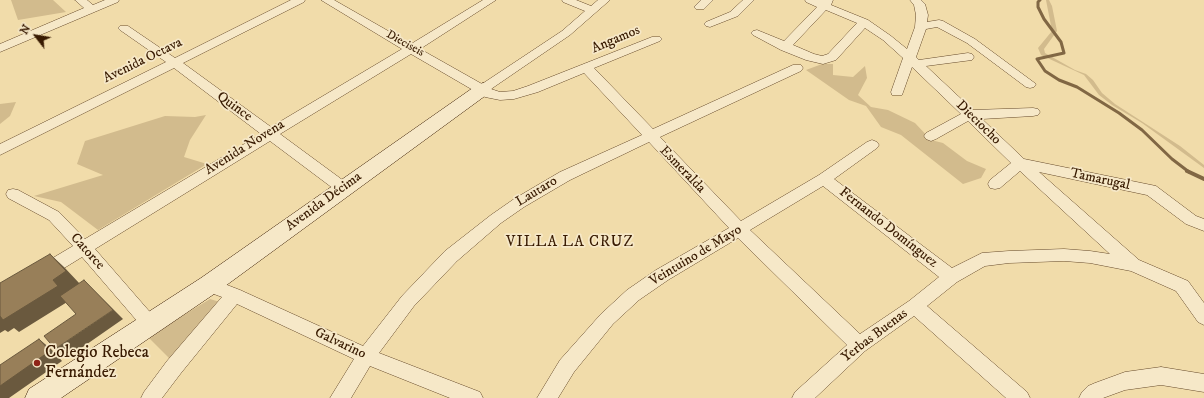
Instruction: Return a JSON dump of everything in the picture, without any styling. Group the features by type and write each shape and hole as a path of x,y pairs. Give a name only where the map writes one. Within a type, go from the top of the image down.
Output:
{"street":[{"path":"80,0 92,9"},
{"path":"0,48 114,0"},
{"name":"Avenida Octava","path":"0,150 300,0"},
{"name":"Dieciseis","path":"326,0 484,89"},
{"name":"Avenida Novena","path":"26,282 491,0"},
{"path":"567,0 593,11"},
{"name":"Avenida Décima","path":"38,398 209,285 343,188 566,33 605,0"},
{"path":"710,24 734,14 749,0"},
{"name":"Dieciocho","path":"810,0 826,3 864,22 914,61 1020,163 1133,265"},
{"path":"897,92 914,61 921,27 922,15 919,4 915,0"},
{"path":"785,47 826,3"},
{"path":"757,33 785,47 810,57 823,60 832,57 864,22"},
{"path":"921,27 939,23 971,41 1030,84"},
{"name":"Quince","path":"124,28 270,133 343,188"},
{"name":"Angamos","path":"587,68 656,39"},
{"path":"914,61 968,57"},
{"path":"484,89 490,94 500,96 514,95 587,68"},
{"name":"Esmeralda","path":"587,68 740,230 859,345"},
{"name":"Lautaro","path":"340,398 366,356 399,312 429,278 457,251 496,219 530,196 565,176 649,135 731,100 796,68"},
{"path":"930,136 969,115 1033,112"},
{"name":"Veintuino de Mayo","path":"547,398 567,366 607,319 633,295 662,274 740,230 824,179 872,145"},
{"path":"995,184 1020,163"},
{"name":"Tamarugal","path":"1020,163 1150,190 1191,220 1204,224"},
{"name":"Fernando Domínguez","path":"824,179 951,277"},
{"name":"Catorce","path":"13,194 54,216 150,324"},
{"name":"Yerbas Buenas","path":"802,398 859,345 915,306 951,277 982,260 1009,257 1064,255 1090,257 1133,265"},
{"path":"1133,265 1204,294"},
{"name":"Galvarino","path":"209,285 234,294 366,356 473,398"},
{"path":"1182,286 1204,317"},
{"path":"151,398 174,367 234,294"},
{"path":"915,306 1020,398"},
{"path":"1089,398 1095,392 1125,381 1161,376 1204,383"}],"shaded area":[{"path":"11,0 53,0 66,12 18,20"},
{"path":"1046,0 1049,0 1052,6 1057,31 1044,49 1045,53 1075,70 1086,74 1093,80 1102,93 1115,104 1180,146 1204,165 1204,168 1142,123 1112,105 1099,95 1084,75 1041,55 1038,48 1052,31"},
{"path":"822,64 833,64 833,75 853,77 865,66 867,78 858,95 871,107 888,110 915,123 931,140 943,143 967,161 986,169 981,178 963,184 901,135 881,127 866,106 849,100 806,70"},
{"path":"16,102 10,116 0,124 0,104"},
{"path":"206,115 190,140 184,157 207,164 98,230 61,202 34,196 103,175 77,164 85,141 165,116 195,117"},
{"path":"210,299 223,303 174,363 148,337"}],"building":[{"path":"50,254 66,271 53,280 58,286 3,320 0,316 0,283"},
{"path":"84,280 113,310 55,349 44,336 76,314 60,296"},
{"path":"39,339 50,351 0,386 0,365"}],"waterway":[{"path":"1040,0 1038,2 1038,7 1044,19 1061,42 1064,53 1037,59 1045,71 1059,80 1077,87 1119,113 1142,130 1172,159 1189,172"},
{"path":"1189,172 1204,179"}],"place":[{"name":"Colegio Rebeca Fernández","path":"37,363"}],"district":[{"name":"VILLA LA CRUZ","path":"570,243"}]}
